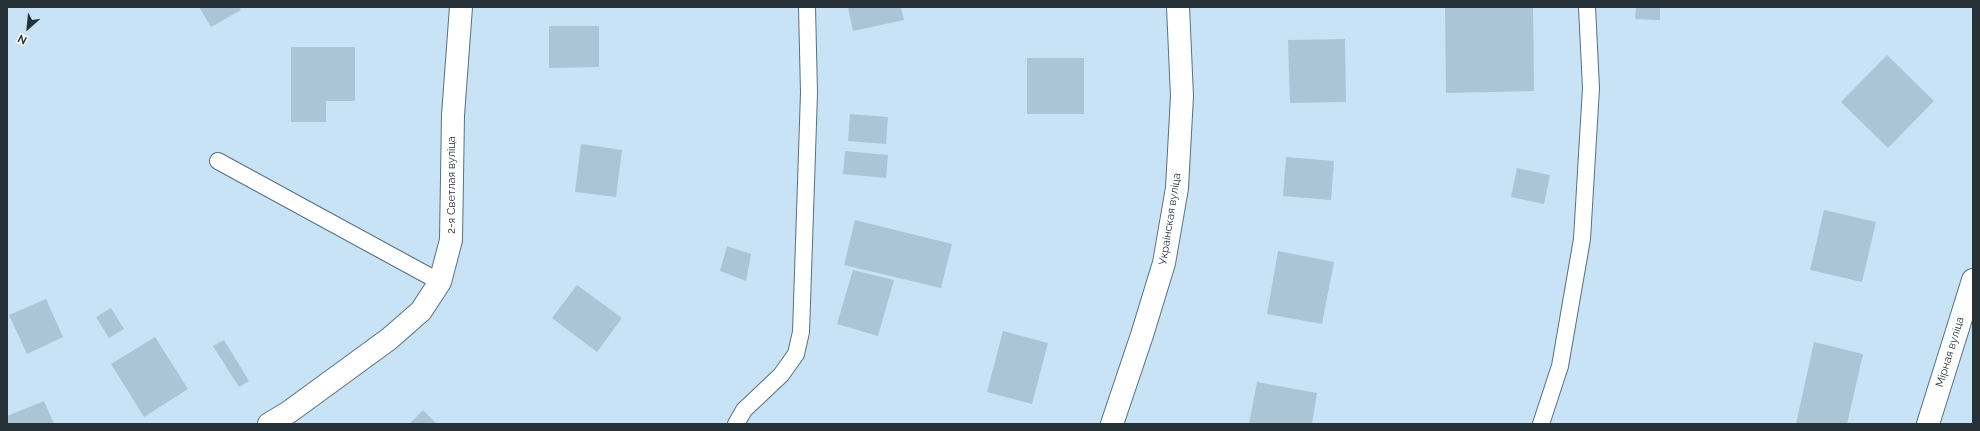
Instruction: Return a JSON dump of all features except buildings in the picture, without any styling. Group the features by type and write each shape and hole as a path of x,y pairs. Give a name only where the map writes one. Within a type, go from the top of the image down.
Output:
{"street":[{"name":"2-я Светлая вуліца","path":"268,424 289,412 389,339 421,311 440,282 451,240 452,115 461,7"},
{"name":"Украінская вуліца","path":"1112,424 1164,263 1176,188 1182,96 1178,7"},
{"name":"Мірная вуліца","path":"1928,424 1973,280"}],"lane":[{"path":"736,424 744,410 781,375 796,354 801,332 809,93 807,7"},
{"path":"1541,424 1560,366 1582,239 1591,88 1587,7"},
{"path":"218,161 440,282"}]}
